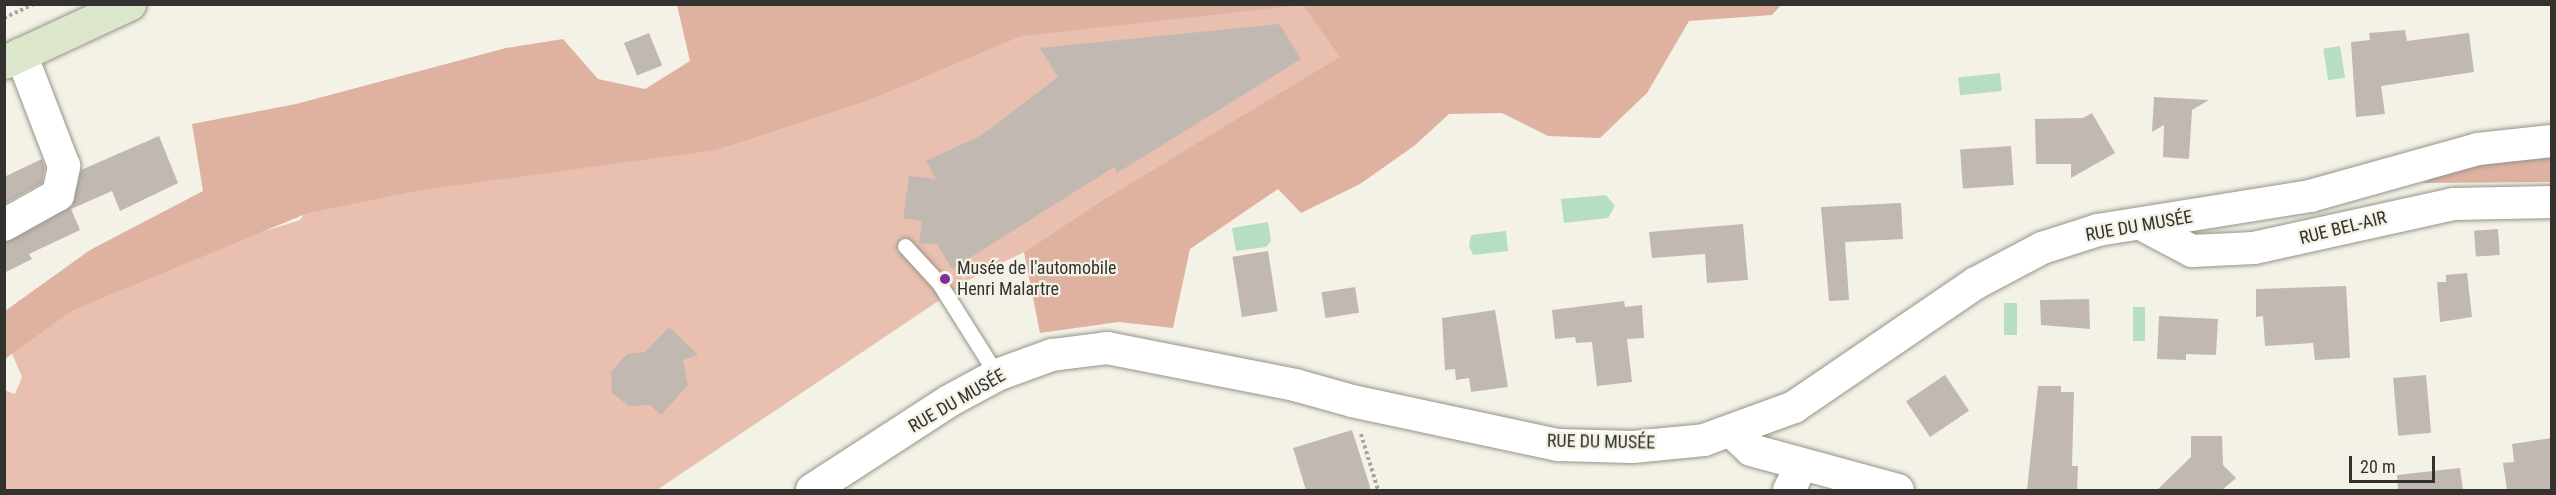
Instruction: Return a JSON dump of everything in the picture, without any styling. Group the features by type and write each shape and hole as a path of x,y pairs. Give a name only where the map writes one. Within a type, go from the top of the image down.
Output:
{"street":[{"path":"4,225 58,195 64,166 13,58 129,4"},
{"name":"RUE DU MUSÉE","path":"812,490 950,401 998,375 1052,355 1107,348 1295,385 1352,401 1558,445 1633,447 1704,440 1732,432 1794,407 1976,283 2042,248 2098,230 2310,196 2478,149 2552,141"},
{"name":"RUE BEL-AIR","path":"2141,224 2192,251 2244,248 2454,204 2552,202"},
{"path":"1732,432 1751,450 1795,478 1898,490"}],"lane":[{"path":"905,246 939,283 998,375"}],"path":[{"path":"4,18 34,4"},
{"path":"1352,401 1378,490"}],"shaded area":[{"path":"677,5 1301,5 1021,36 869,100 716,150 421,190 308,213 71,311 5,359 5,311 90,250 203,191 192,124 296,104 506,48 563,39 598,79 645,89 690,61"},
{"path":"856,5 1447,5 1270,100 1101,201 1024,252 977,275 657,490 5,490 4,390 15,394 22,377 5,337 9,311 300,220 326,179 561,152"},
{"path":"1303,5 1781,5 1772,15 1689,21 1647,93 1600,138 1548,136 1502,113 1449,114 1414,146 1360,184 1301,213 1278,189 1190,249 1173,328 1119,322 1040,333 1024,252 1101,201 1340,57"},
{"path":"2340,46 2345,78 2328,80 2323,49"},
{"path":"2000,73 2002,91 1960,95 1958,77"},
{"path":"2551,153 2551,182 2422,183 2450,170"},
{"path":"1606,195 1615,206 1608,218 1564,223 1561,199"},
{"path":"1268,222 1271,241 1266,247 1236,251 1232,228"},
{"path":"1506,231 1508,251 1473,255 1469,246 1471,235"},
{"path":"2004,303 2017,303 2017,335 2004,335"},
{"path":"2133,307 2145,307 2145,341 2133,341"}],"building":[{"path":"1279,24 1301,59 1117,173 1114,167 952,269 937,244 919,243 922,221 903,218 909,176 936,179 926,161 982,135 1058,77 1040,48"},
{"path":"2405,30 2407,41 2469,33 2474,72 2381,86 2385,114 2356,117 2351,42 2370,40 2369,33"},
{"path":"649,33 662,65 637,76 624,43"},
{"path":"2154,97 2209,100 2192,110 2189,159 2163,157 2164,125 2152,132"},
{"path":"2092,113 2115,153 2071,178 2071,164 2036,164 2035,119 2083,118"},
{"path":"159,136 178,183 120,211 112,191 71,209 80,230 29,254 32,259 4,273 4,243 72,206 81,170"},
{"path":"2011,146 2014,185 1963,188 1960,150"},
{"path":"42,159 45,168 42,183 4,204 4,177"},
{"path":"1901,203 1903,239 1845,242 1849,300 1829,301 1821,207"},
{"path":"1743,224 1748,280 1707,283 1705,254 1652,258 1649,232"},
{"path":"2498,229 2500,255 2476,257 2474,231"},
{"path":"1268,251 1278,311 1242,317 1232,257"},
{"path":"2467,273 2472,317 2440,322 2437,282 2446,282 2446,275"},
{"path":"2346,286 2350,358 2315,360 2313,343 2265,346 2263,316 2256,317 2256,289"},
{"path":"1355,287 1359,313 1325,318 1321,292"},
{"path":"2089,299 2090,329 2041,325 2040,300"},
{"path":"1624,301 1625,307 1642,305 1644,338 1627,339 1632,382 1597,386 1592,342 1576,343 1575,337 1555,339 1552,310"},
{"path":"1495,310 1508,387 1471,392 1469,378 1456,380 1455,369 1445,370 1442,318"},
{"path":"2159,316 2218,319 2216,355 2186,354 2186,360 2157,359"},
{"path":"669,327 698,355 683,360 688,385 661,415 650,405 629,406 612,393 611,372 627,354 645,352"},
{"path":"1945,375 1969,411 1930,437 1906,401"},
{"path":"2426,375 2431,433 2398,436 2393,378"},
{"path":"2038,386 2061,386 2061,392 2074,392 2072,466 2078,466 2077,490 2027,490"},
{"path":"1352,430 1371,490 1306,490 1293,448"},
{"path":"2191,436 2222,436 2223,465 2236,478 2222,490 2157,490 2191,457"},
{"path":"2552,438 2552,490 2507,490 2503,463 2514,462 2512,444"},
{"path":"2460,468 2463,490 2398,490 2397,475"}],"place":[{"name":"Musée de l'automobile Henri Malartre","path":"945,279"}]}
